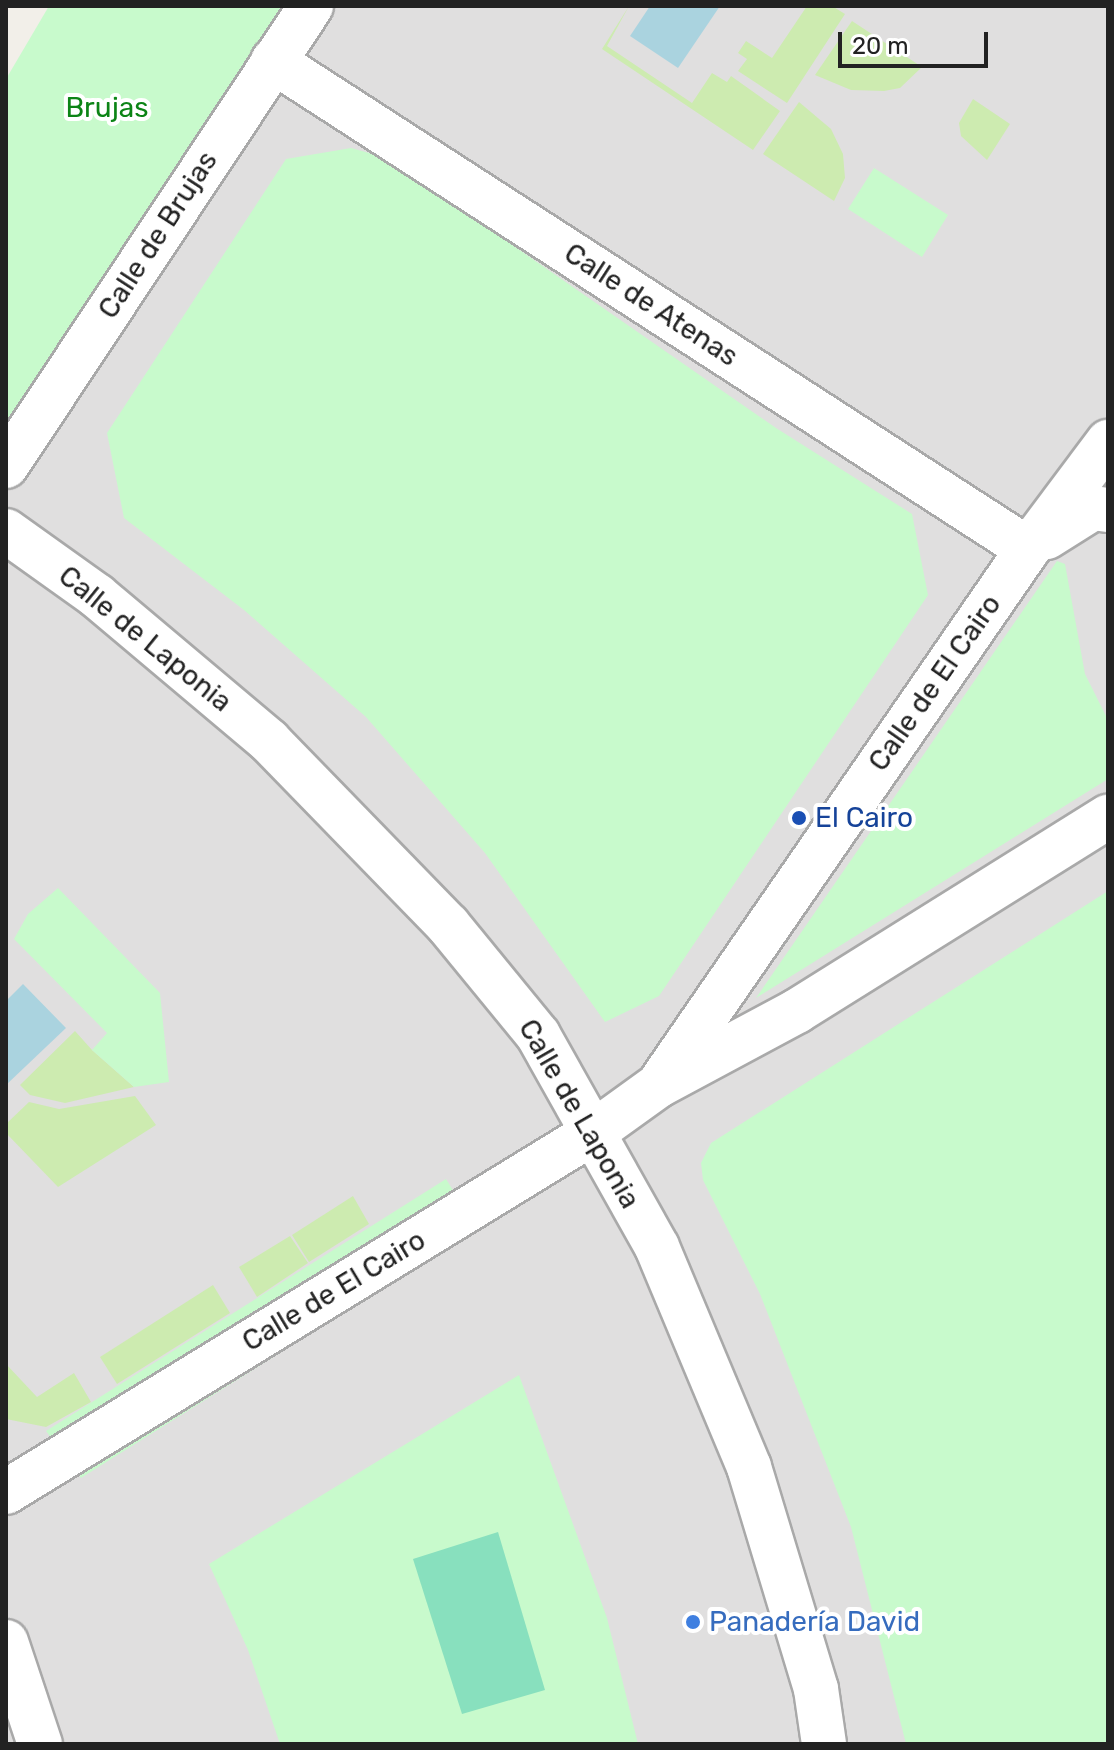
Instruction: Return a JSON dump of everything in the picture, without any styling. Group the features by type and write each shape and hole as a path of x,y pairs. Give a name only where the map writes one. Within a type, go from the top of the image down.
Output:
{"street":[{"name":"Calle de Brujas","path":"6,466 311,6"},
{"name":"Calle de Atenas","path":"273,61 1028,549"},
{"name":"Calle de El Cairo","path":"659,1085 1028,549 1108,442"},
{"path":"1028,549 1093,508 1108,510"},
{"name":"Calle de Laponia","path":"6,531 188,669 364,837 448,925 538,1035 657,1247 749,1467 816,1689 824,1744"},
{"name":"Calle de El Cairo","path":"6,1492 591,1134 659,1085 797,1011 1108,817"},
{"path":"6,1642 40,1744"}],"shaded area":[{"path":"298,6 1108,6 1108,1744 6,1744 6,439"}],"green space":[{"name":"Brujas","path":"49,6 298,6 6,439 6,79"},
{"path":"629,6 607,46 692,103 712,73 727,82 731,76 780,111 753,150 602,49"},
{"path":"807,6 832,6 845,14 787,103 738,71 747,59 738,53 746,41 772,58"},
{"path":"852,21 922,67 900,88 884,91 851,90 815,75"},
{"path":"973,99 1010,124 987,160 961,136 959,123"},
{"path":"799,102 831,129 843,154 845,178 834,201 763,154"},
{"path":"351,148 387,158 776,428 912,514 928,595 659,996 605,1022 485,853 366,717 244,610 124,518 107,433 286,159"},
{"path":"874,168 948,215 922,257 848,209"},
{"path":"1057,561 1065,564 1085,674 1108,720 1108,779 756,998"},
{"path":"58,888 160,993 169,1082 134,1087 92,1050 107,1033 14,939 28,914"},
{"path":"1108,891 1108,1744 906,1744 851,1527 760,1294 703,1180 701,1163 711,1143"},
{"path":"75,1031 134,1087 65,1103 30,1095 20,1085"},
{"path":"135,1096 156,1125 58,1187 6,1133 6,1124 29,1102 59,1109"},
{"path":"446,1179 477,1229 81,1478 46,1431"},
{"path":"353,1196 369,1224 309,1262 292,1235"},
{"path":"290,1236 308,1263 257,1297 239,1267"},
{"path":"213,1285 230,1313 117,1384 100,1357"},
{"path":"6,1364 37,1397 74,1373 91,1402 46,1427 6,1419"},
{"path":"519,1375 607,1618 638,1744 280,1744 248,1650 209,1564"},
{"path":"498,1532 545,1690 462,1714 413,1559"}],"water":[{"path":"650,6 720,6 678,68 630,36"},
{"path":"23,984 66,1028 6,1085 6,1001"}],"place":[{"name":"El Cairo","path":"799,818"},
{"name":"Panadería David","path":"693,1622"}]}
